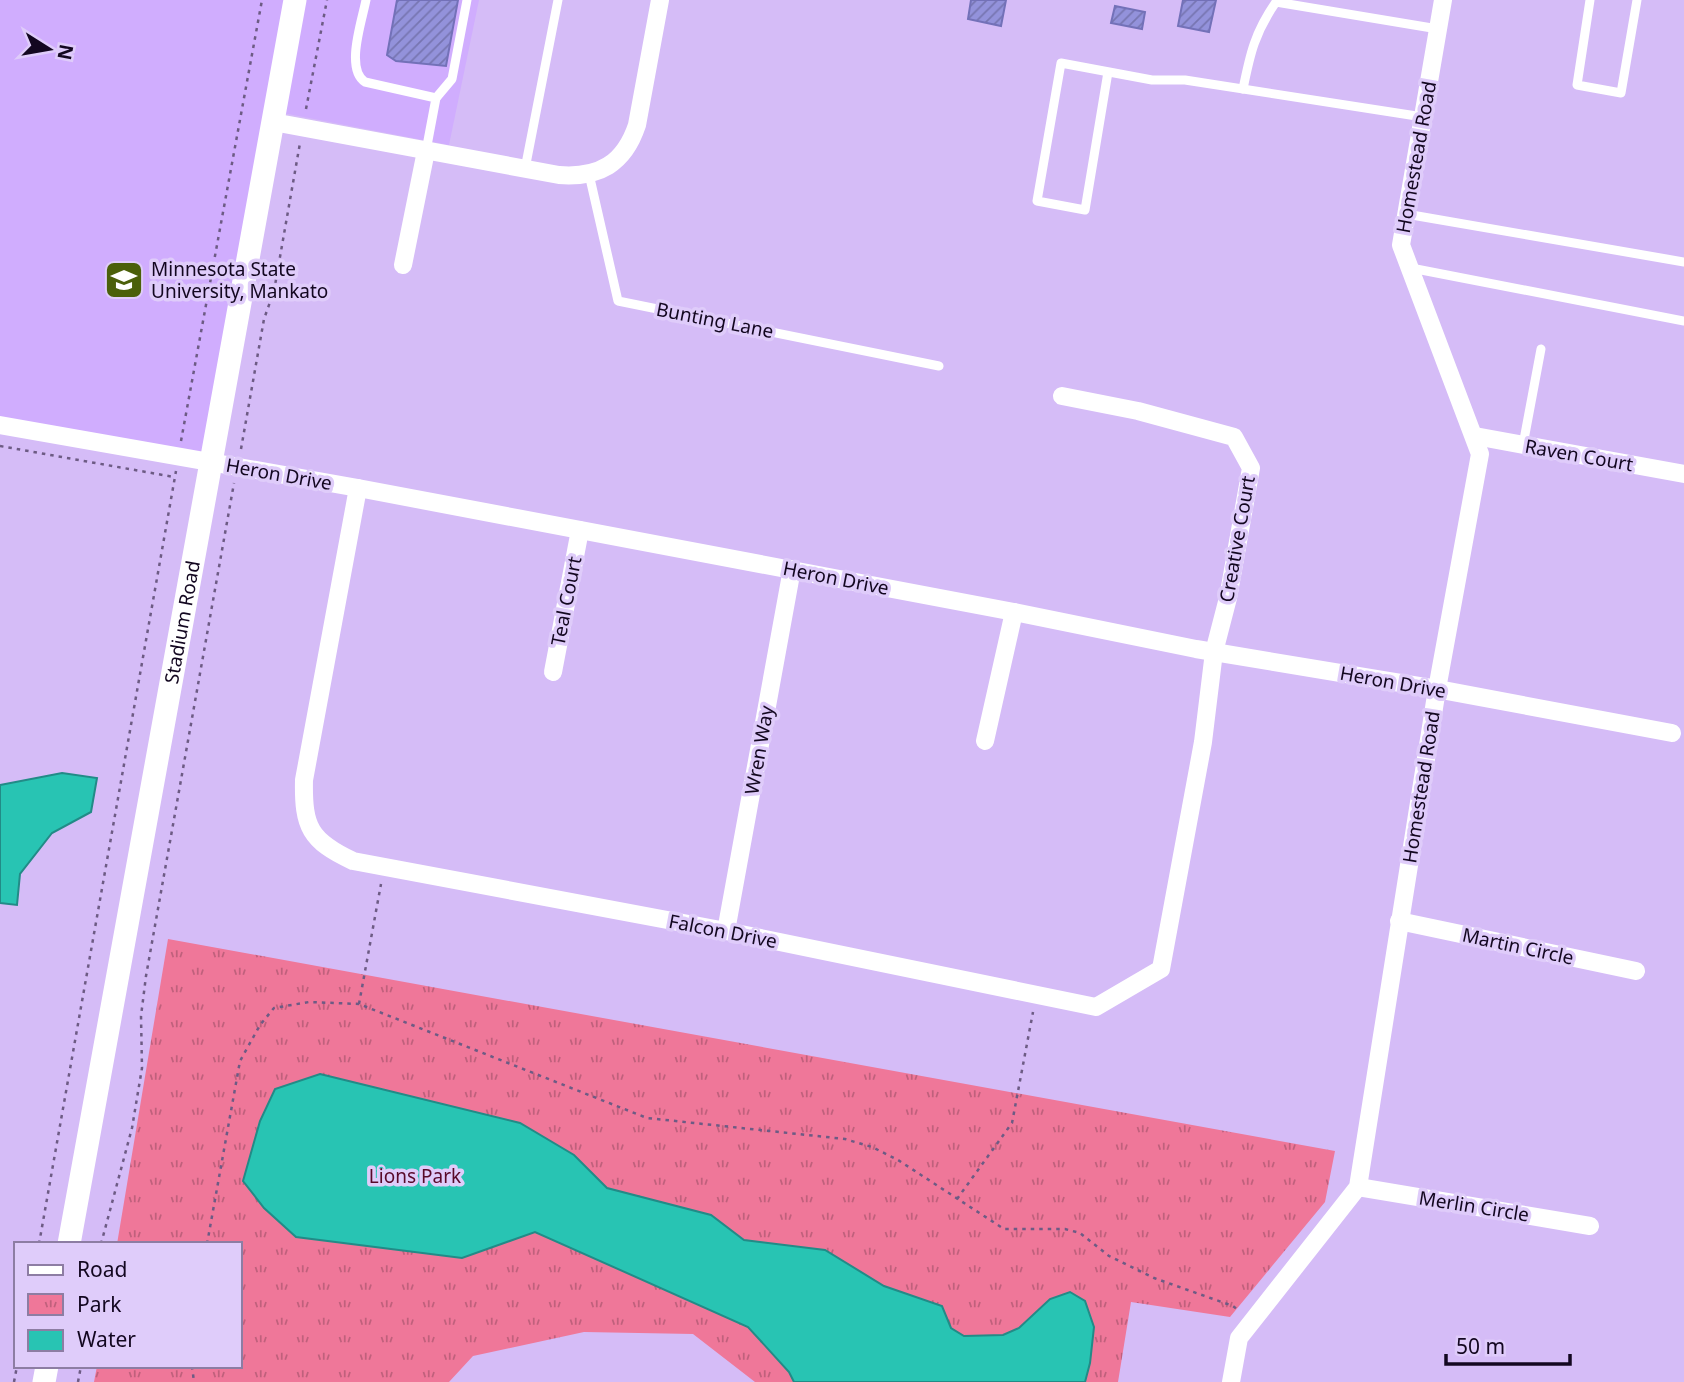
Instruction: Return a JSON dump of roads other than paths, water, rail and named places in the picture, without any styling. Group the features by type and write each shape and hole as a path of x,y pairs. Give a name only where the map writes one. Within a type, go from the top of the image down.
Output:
{"street":[{"name":"Stadium Road","path":"69,1242 295,0"},
{"path":"273,122 567,176 589,174 606,168 620,157 631,143 637,125 660,0"},
{"name":"Homestead Road","path":"1231,1382 1239,1338 1358,1187 1437,689 1480,454 1401,245 1443,0"},
{"path":"403,265 426,151"},
{"name":"Creative Court","path":"1062,396 1138,411 1234,437 1251,468 1228,598 1214,652"},
{"name":"Heron Drive","path":"0,425 210,461 792,569 1214,652 1437,689 1672,733"},
{"name":"Raven Court","path":"1475,436 1684,474"},
{"name":"Falcon Drive","path":"358,488 304,780 303,807 313,834 328,849 353,861 726,930 1096,1007 1161,969 1203,742 1214,652"},
{"name":"Teal Court","path":"552,672 580,530"},
{"name":"Wren Way","path":"726,930 792,569"},
{"path":"985,741 1014,611"},
{"name":"Martin Circle","path":"1399,921 1636,971"},
{"name":"Merlin Circle","path":"1358,1187 1590,1226"}],"lane":[{"path":"366,0 354,61 359,78 365,82 436,99"},
{"path":"426,151 436,99 452,79 467,0"},
{"path":"525,169 558,0"},
{"path":"1590,0 1577,85 1621,93 1637,0"},
{"path":"1243,89 1252,43 1276,2 1438,30"},
{"path":"1108,72 1085,209 1037,201 1061,63 1152,80 1185,80 1423,117"},
{"name":"Bunting Lane","path":"589,174 618,301 939,366"},
{"path":"1406,214 1684,262"},
{"path":"1409,268 1684,321"},
{"path":"1523,445 1541,349"}],"water":[{"path":"62,773 97,778 91,812 52,833 20,874 17,905 0,903 0,785"},
{"path":"320,1074 520,1123 574,1155 607,1188 711,1215 744,1240 825,1250 884,1286 942,1306 951,1328 964,1336 1003,1335 1019,1328 1050,1299 1070,1292 1085,1301 1094,1327 1085,1382 794,1382 789,1372 748,1327 535,1232 462,1258 296,1237 264,1208 243,1181 260,1121 275,1089"}],"place":[{"name":"Minnesota State University, Mankato","path":"124,280"}],"park label":[{"name":"Lions Park","path":"415,1176"}]}
